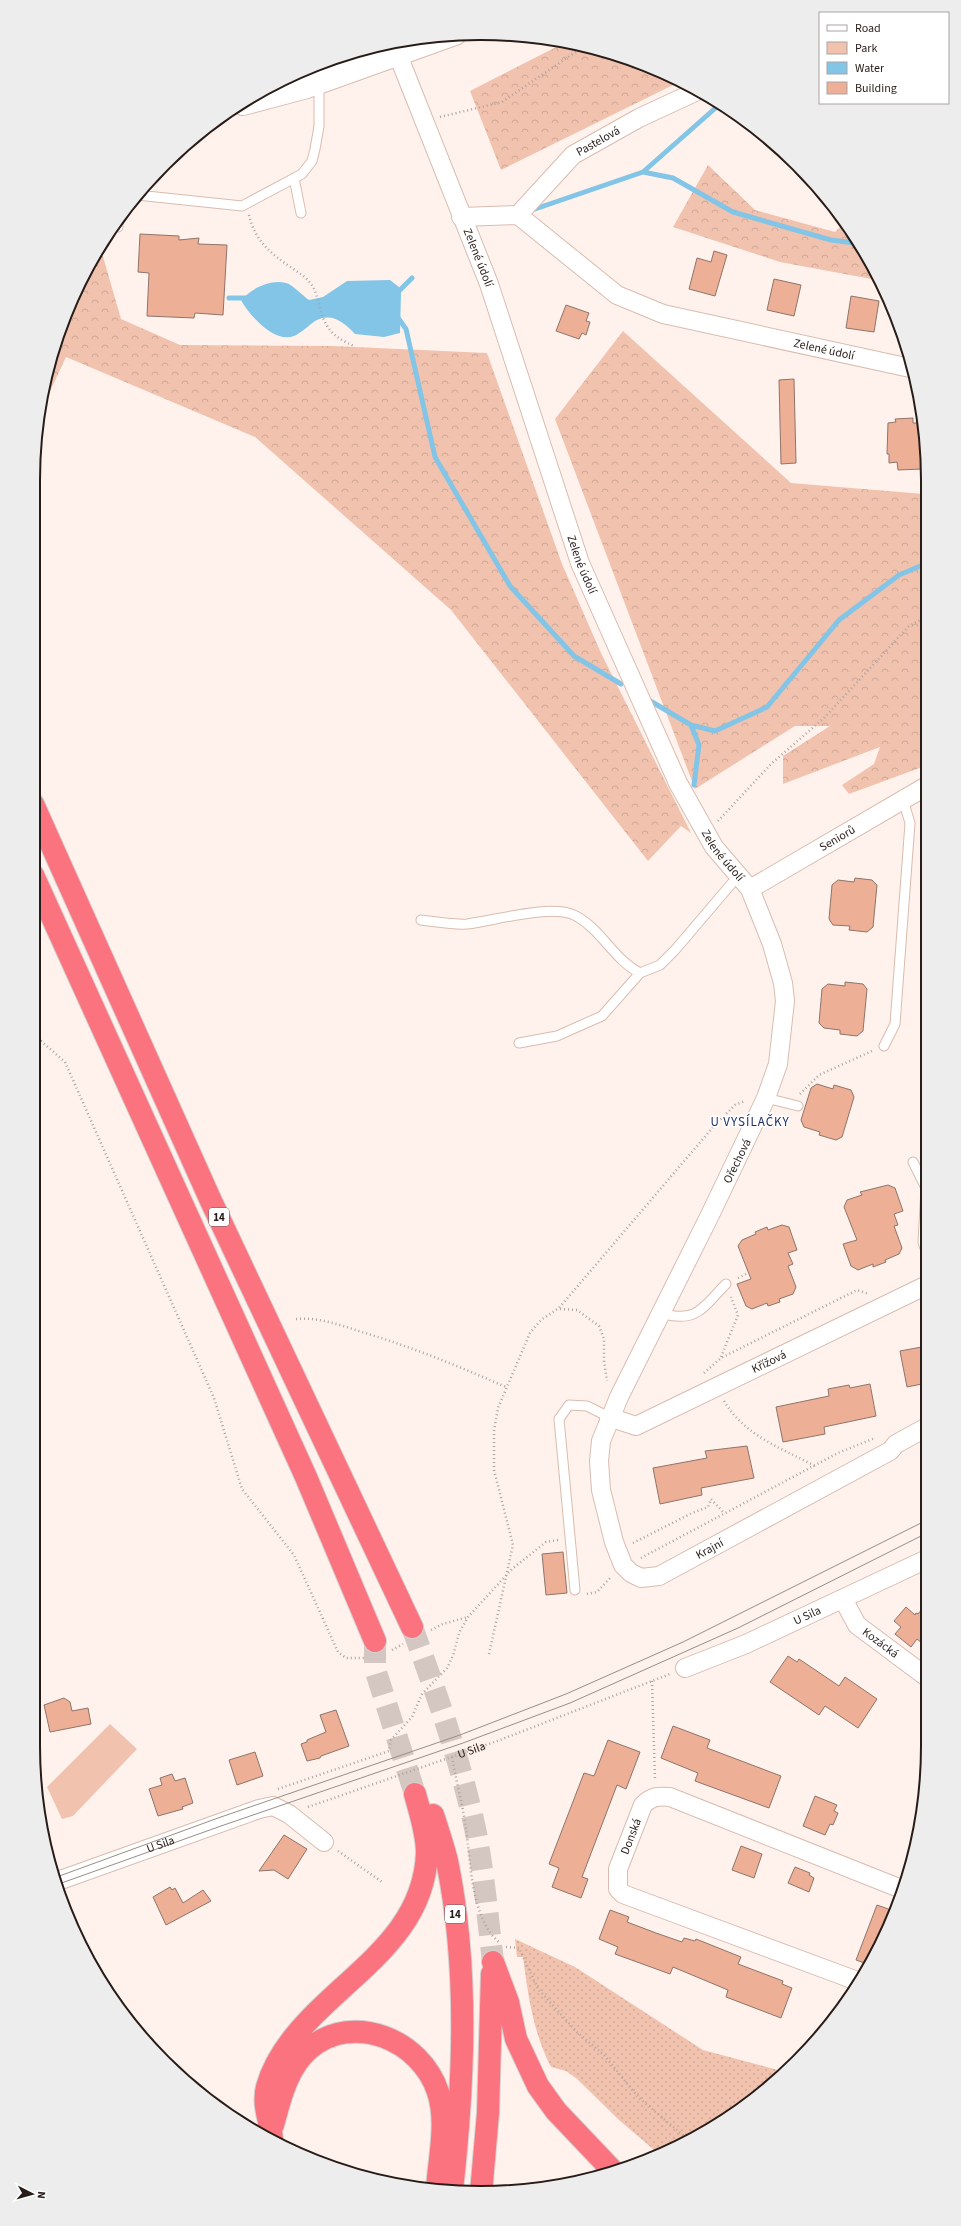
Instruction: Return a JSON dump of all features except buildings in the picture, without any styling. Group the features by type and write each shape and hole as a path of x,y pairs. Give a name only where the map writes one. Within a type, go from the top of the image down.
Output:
{"highway":[{"name":"14","path":"40,820 211,1201 416,1633"},
{"name":"14","path":"40,890 306,1477 377,1650"},
{"name":"14","path":"271,2133 266,2114 265,2100 267,2086 277,2060 297,2032 329,1998 384,1949 399,1932 412,1910 423,1884 427,1853 421,1792 447,1861 456,1924 462,2040 459,2111 452,2185"},
{"path":"482,2186 488,2113 493,1962 508,2002 516,2039 538,2086 556,2111 609,2167"},
{"path":"272,2134 284,2088 296,2066 308,2049 328,2037 350,2031 374,2033 396,2041 412,2052 426,2068 438,2092 442,2110 438,2184"}],"street":[{"path":"259,100 319,82 429,43"},
{"name":"Zelené údolí","path":"389,58 423,121 489,284 580,562 678,783 714,847 744,882"},
{"path":"268,95 287,92"},
{"name":"Pastelová","path":"518,215 573,155 639,118 691,94"},
{"name":"Zelené údolí","path":"461,217 518,215 617,295 663,314 906,367"},
{"name":"Seniorů","path":"744,882 921,789"},
{"name":"Ořechová","path":"609,1417 766,1098 778,1064 785,1001 783,983 772,944 744,882"},
{"name":"Křížová","path":"609,1417 636,1426 921,1288"},
{"path":"609,1417 601,1441 599,1460 601,1490 614,1542 630,1563"},
{"name":"Krajní","path":"630,1563 630,1573 641,1578 660,1576 890,1451 896,1444 921,1430"},
{"name":"U Sila","path":"686,1668 746,1644 921,1562"},
{"name":"Kozácká","path":"843,1599 857,1625 921,1673"},
{"path":"656,1796 670,1797 898,1888"},
{"name":"Donská","path":"656,1796 649,1799 643,1805 618,1869 618,1889 623,1894 854,1980"},
{"name":"U Sila","path":"61,1880 259,1809 273,1806 289,1814 324,1842"}],"lane":[{"path":"373,53 389,58"},
{"path":"144,196 242,206 302,174 312,161 319,126 319,82"},
{"path":"294,178 301,213"},
{"path":"884,1046 895,1024 910,823 903,800"},
{"path":"519,1043 557,1036 602,1016 640,973 660,965 744,882"},
{"path":"421,920 466,924 528,914 557,912 576,916 598,933 628,967 640,973"},
{"path":"766,1098 798,1106"},
{"path":"913,1162 921,1178"},
{"path":"661,1313 671,1316 690,1317 700,1310 726,1284"},
{"path":"575,1590 569,1539 559,1419 569,1406 587,1406 609,1417"}],"path":[{"path":"423,121 502,102 577,51"},
{"path":"248,214 252,228 259,241 268,251 305,276 312,284 324,322 330,331 341,340 354,346"},
{"path":"714,826 771,764 824,718 908,627 921,619"},
{"path":"40,1041 65,1062 214,1398 242,1489 294,1555 338,1652 346,1658 363,1660 377,1650 416,1633 468,1617"},
{"path":"766,1129 797,1115 801,1091 818,1075 884,1046"},
{"path":"490,1654 504,1578 513,1545 494,1470 494,1431 498,1408 530,1333 541,1320 560,1308 714,1126 735,1105 754,1098 766,1098"},
{"path":"726,1284 738,1315 721,1358 857,1290 870,1294 877,1291"},
{"path":"560,1308 577,1310 599,1326 604,1339 604,1361 607,1382 619,1396"},
{"path":"296,1319 327,1321 397,1342 442,1359 506,1387"},
{"path":"716,1387 726,1404 748,1430 763,1441 815,1466"},
{"path":"575,1590 585,1594 597,1592 630,1563 815,1466 879,1435"},
{"path":"628,1546 692,1513 708,1507 711,1499 724,1513"},
{"path":"283,1787 389,1751 391,1740 412,1717 422,1694 447,1668 453,1656 459,1633 468,1617 512,1569 546,1542 569,1539"},
{"name":"U Sila","path":"289,1814 452,1758 652,1681 656,1796"},
{"path":"452,1758 466,1828 473,1880 482,1919 486,1927 494,1939 504,1946 519,1948 535,1983 547,1999 577,2032 604,2055 639,2098 665,2121 686,2135"},
{"path":"324,1842 382,1882"}],"green space":[{"path":"557,47 595,55 622,63 674,85 501,170 470,91"},
{"path":"708,165 755,210 835,232 840,227 872,279 780,262 673,227"},
{"path":"102,254 121,319 180,345 333,346 487,353 562,564 601,653 691,833 681,826 648,861 451,610 255,437 66,357 48,396 63,339 85,286"},
{"path":"623,331 791,483 921,494 921,767 849,794 842,785 874,764 880,747 783,784 783,756 830,726 795,726 695,789 555,419"},
{"path":"110,1724 137,1749 73,1816 62,1819 47,1787"},
{"path":"515,1939 575,1967 703,2050 778,2070 749,2095 725,2112 675,2141 654,2150 619,2120 576,2078 566,2071 551,2067 540,2040 532,2013 523,1957 517,1957"}],"water":[{"path":"390,280 399,287 401,293 400,333 384,337 355,334 342,322 332,318 321,318 294,336 279,336 263,327 250,313 241,300 255,289 274,282 289,284 309,300 323,297 347,281"}],"waterway":[{"path":"643,172 715,108"},
{"path":"535,209 643,172 673,178 733,212 831,240 851,243"},
{"path":"396,294 412,278"},
{"path":"229,298 248,298"},
{"path":"396,315 406,329 435,457 510,586 574,656 621,684"},
{"path":"691,725 715,731 767,707 839,620 899,575 921,566"},
{"path":"647,699 691,725 699,745 694,785"}],"tunnel":[{"path":"412,1627 448,1729 470,1807 476,1833 486,1898 493,1962"},
{"path":"375,1641 375,1669 415,1794"}],"tram line":[{"path":"60,1876 218,1818 460,1735 566,1694 683,1642 921,1523"},
{"path":"62,1883 221,1826 463,1743 570,1703 738,1628 921,1536"}],"district":[{"name":"U VYSÍLAČKY","path":"750,1121"}]}
